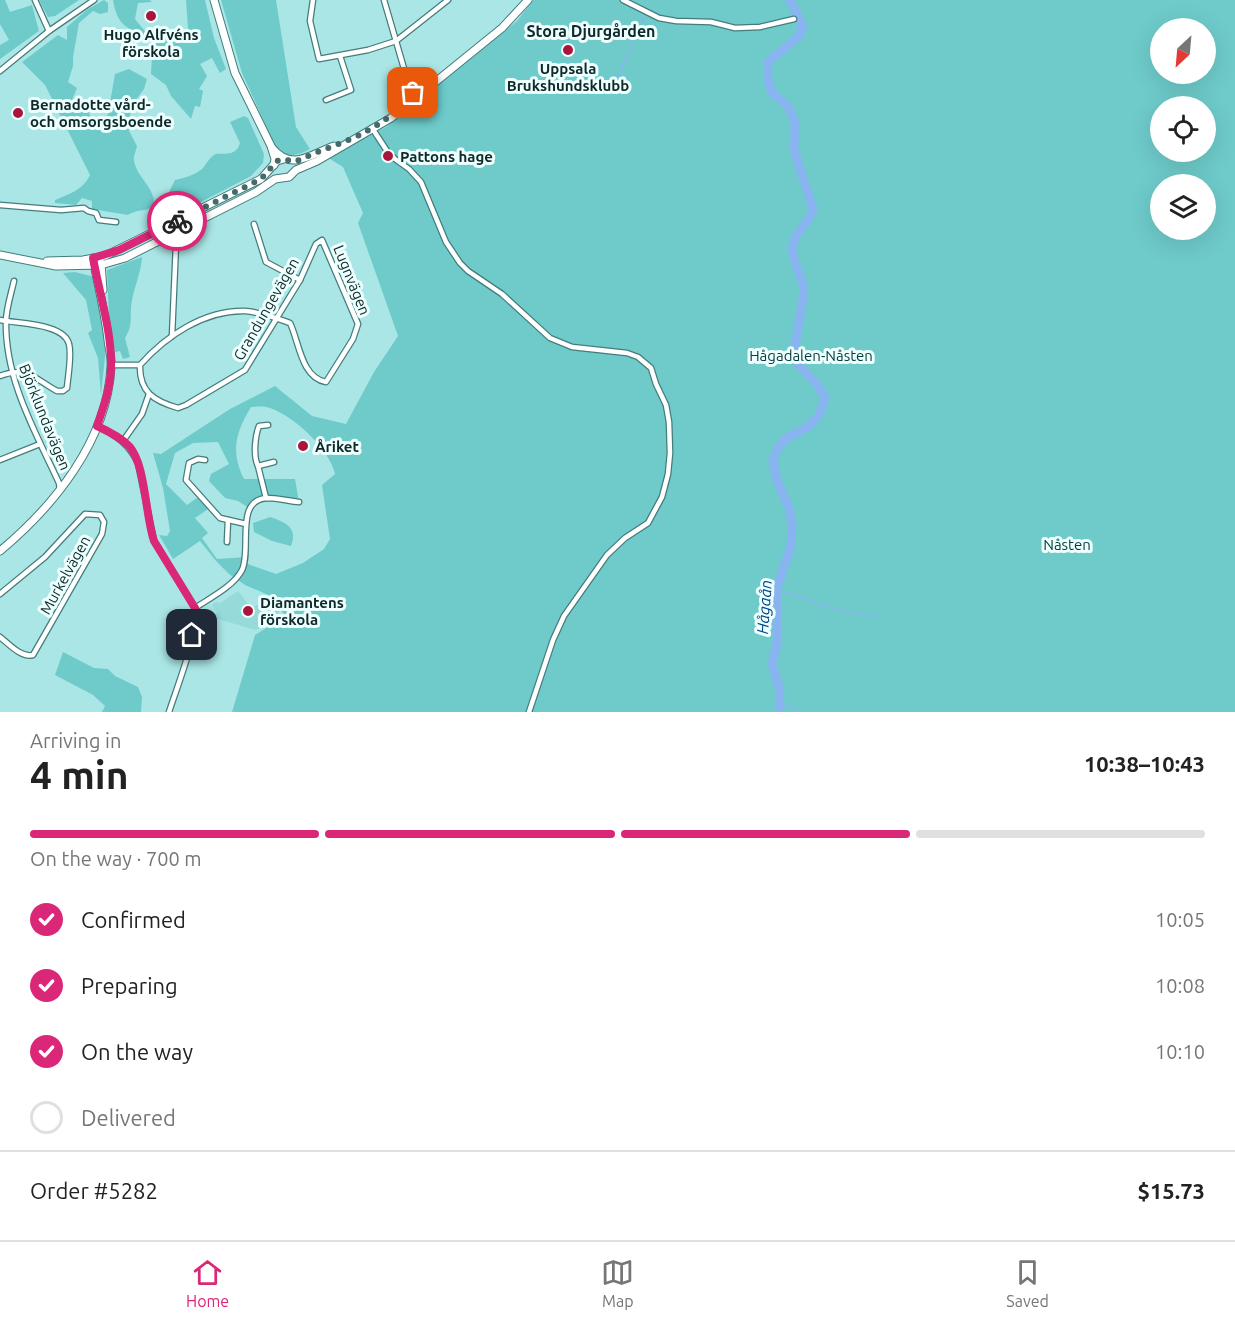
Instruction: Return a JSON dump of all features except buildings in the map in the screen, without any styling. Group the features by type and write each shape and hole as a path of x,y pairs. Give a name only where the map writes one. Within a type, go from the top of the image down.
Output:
{"street":[{"path":"35,0 49,31"},
{"path":"0,71 49,31 94,0"},
{"path":"214,0 235,73 271,146 275,159 273,166 277,176 282,178"},
{"path":"313,0 310,21 320,59 368,50 396,41 448,0"},
{"path":"384,0 415,98"},
{"path":"0,255 56,266 125,258 256,192 275,179 289,177 296,170 391,118 502,28 528,0"},
{"path":"622,0 659,18 711,22 735,28 760,27 794,19"},
{"path":"326,100 351,90 340,56"},
{"path":"372,128 387,151 421,182 446,242 468,271 502,294 550,338 572,346 627,352 639,357 651,368 666,405 670,453 662,497 648,523 625,538 607,555 564,616 553,640 529,712"},
{"path":"97,261 261,179 277,161 294,162 351,139"},
{"path":"271,146 293,166 292,173"},
{"path":"0,205 61,210 84,208 96,213 99,220 116,222"},
{"path":"254,224 266,262 300,280"},
{"name":"Grandungevägen","path":"149,394 163,403 178,408 245,370 300,280 316,244 322,240"},
{"name":"Lugnvägen","path":"276,318 290,323 304,363 315,377 326,382 357,330 358,324 322,240"},
{"path":"172,336 176,244"},
{"path":"0,551 32,523 60,490 80,460 97,426 107,394 111,365 97,261"},
{"name":"Björklundavägen","path":"14,281 3,320 11,372 60,490"},
{"path":"111,365 140,365 183,328 202,320 234,312 257,312 276,318"},
{"path":"0,376 11,372 24,372 57,391 63,391 67,387 69,345 64,334 55,329 3,320"},
{"path":"123,441 142,414 149,394 139,377 140,365"},
{"path":"266,498 254,454 258,438 257,430 259,426 268,425"},
{"path":"97,426 123,441 130,448 138,463 150,529 155,543 195,608 197,616 169,712"},
{"path":"0,460 40,444"},
{"path":"206,460 198,459 189,464 186,480 216,514 228,520 246,524"},
{"path":"258,466 274,462"},
{"path":"195,608 237,579 245,563 246,524 249,508 257,501 266,498 299,502"},
{"name":"Murkelvägen","path":"0,594 45,557 85,514 100,515 104,528 37,649 29,656 20,653 0,637"},
{"path":"227,542 228,520"}],"shaded area":[{"name":"Diamantens förskola","path":"238,591 252,609 268,596 280,610 274,622 255,630 215,618 217,612 212,605 216,602 220,603"}],"green space":[{"path":"0,0 5,0 10,12 32,5 39,31 0,59 0,45 9,40 0,24"},
{"path":"39,0 79,0 55,16 48,17"},
{"path":"104,0 108,3 108,12 100,14 93,11 79,23 73,66 68,82 77,88 72,100 81,110 89,112 91,119 96,122 100,119 104,120 108,114 115,74 129,69 147,79 130,115 129,131 137,146 134,159 136,167 152,194 154,206 128,215 92,209 92,201 82,198 76,205 55,203 55,200 80,188 90,175 45,85 22,62 58,35 67,40 67,27 88,9"},
{"path":"113,0 150,0 152,2 138,3 135,19 152,40 121,22"},
{"path":"186,0 205,0 214,38 226,69 220,73 212,58 200,64 207,76 199,89 203,91 200,107 195,106 191,119 171,96 166,85 151,74 152,55 147,48 152,40 184,34 188,29"},
{"path":"221,0 276,0 296,127 310,149 291,155 283,153 275,146 242,73"},
{"name":"Hågadalen-Nåsten","path":"533,0 1235,0 1235,712 232,712 255,635 285,616 273,597 245,585 229,574 200,541 173,559 159,535 167,536 170,531 163,488 153,453 161,454 230,409 275,386 312,416 346,424 374,372 398,336 358,223 363,213 343,167 330,159 337,152 386,127 517,21","holes":["251,407 276,410 297,424 317,443 332,464 335,474 322,485 330,539 324,549 303,563 276,574 245,563 246,557 217,559 202,538 208,533 195,518 211,507 201,495 187,505 166,484 175,453 193,443 218,442 229,464 211,474 209,481 225,498 238,501 249,508 266,498 299,502 295,479 244,479 236,451 239,433"]},
{"path":"244,116 248,118 264,154 263,163 251,176 180,213 159,221 158,214 175,180 199,171 214,155 230,153 238,148 240,143 230,122"},
{"path":"142,257 132,300 130,324 125,338 130,357 123,359 120,351 115,352 109,317 107,270"},
{"path":"75,272 95,277 97,280 106,347 101,395 98,358 88,333 92,330 86,300 63,273"},
{"path":"270,517 289,526 293,534 291,546 272,541 254,532 253,523"},
{"path":"63,652 94,668 108,669 115,676 138,687 142,697 141,712 102,712 105,706 93,695 55,675"}],"waterway":[{"name":"Hågaån","path":"779,712 779,688 772,663 777,645 777,587 791,546 792,524 789,508 776,478 773,460 779,446 787,438 809,426 819,415 825,398 816,383 798,364 794,353 804,291 794,259 793,247 796,237 813,209 794,150 793,117 787,105 772,93 768,79 768,62 798,37 803,27 790,0"},
{"path":"642,22 645,15"},
{"path":"617,78 641,25"},
{"path":"777,589 836,610 876,617"},
{"path":"780,703 801,712"}],"way so far":[{"path":"177,221 261,179 281,159 294,162 351,139 391,118 415,98 413,93"}],"place":[{"name":"Hugo Alfvéns förskola","path":"151,16"},
{"name":"Uppsala Brukshundsklubb","path":"568,50"},
{"name":"Bernadotte vård- och omsorgsboende","path":"18,113"},
{"name":"Pattons hage","path":"388,156"},
{"name":"Åriket","path":"303,446"},
{"name":"Diamantens förskola","path":"248,611"}],"district":[{"name":"Stora Djurgården","path":"591,31"}],"route":[{"path":"177,221 119,250 93,258 104,302 111,365 107,394 97,426 119,438 134,454 138,463 154,541 195,608 197,616 192,635"}],"park label":[{"name":"Nåsten","path":"1067,544"}]}
